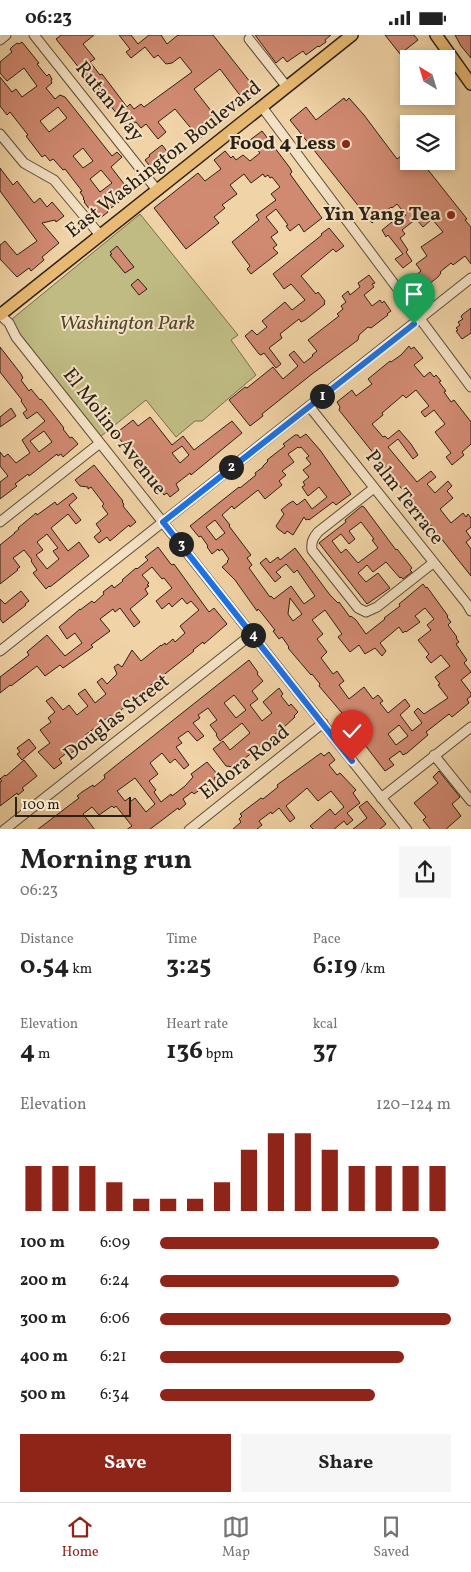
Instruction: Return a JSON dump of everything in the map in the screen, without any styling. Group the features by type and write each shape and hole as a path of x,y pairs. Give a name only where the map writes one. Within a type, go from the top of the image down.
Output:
{"main road":[{"name":"East Washington Boulevard","path":"0,315 351,35"},
{"path":"436,35 471,84"}],"street":[{"path":"0,40 6,35"},
{"name":"Rutan Way","path":"34,35 157,190"},
{"path":"249,39 288,87"},
{"path":"262,107 471,387"},
{"path":"0,134 24,163 54,180 100,235"},
{"path":"0,651 471,279"},
{"name":"El Molino Avenue","path":"0,315 9,323 16,337 406,829"},
{"name":"Palm Terrace","path":"309,406 467,603 471,611"},
{"path":"0,522 100,443"},
{"path":"374,488 318,532 311,544 312,550 358,608 366,611 377,607 433,563"},
{"name":"Douglas Street","path":"4,829 252,634"},
{"name":"Eldora Road","path":"189,829 323,723"},
{"path":"381,798 471,727"},
{"path":"434,755 471,801"}],"green space":[{"name":"Washington Park","path":"140,214 238,335 231,340 256,375 202,421 195,421 176,437 146,400 100,437 12,326 12,319"}],"building":[{"path":"61,35 94,35 83,44 95,59 90,62 100,75 102,74 127,107 130,104 134,109 141,104 144,107 192,72 180,57 172,63 166,64 158,55 154,58 145,47 131,58 126,52 130,49 119,35 131,35 138,44 149,35 161,35 167,44 178,35 213,35 258,92 245,102 220,69 194,89 219,121 198,140 192,133 194,132 175,109 158,122 166,132 158,139 146,124 141,128 136,122 127,128 94,83 92,84 56,39"},
{"path":"255,35 331,35 325,40 326,42 306,55 303,51 287,62 283,57 276,63"},
{"path":"385,35 414,35 418,40 405,50 400,50 400,54"},
{"path":"455,35 471,35 471,58 461,46"},
{"path":"22,42 39,63 37,64 45,74 47,76 49,74 52,83 46,88 55,99 60,95 65,97 112,156 117,152 122,157 111,167 131,193 99,219 84,202 80,192 82,191 65,169 63,170 53,159 50,161 45,155 42,157 10,112 7,115 0,106 0,77 12,92 16,89 22,97 37,86 24,68 7,81 0,73 0,62 12,52 10,49 12,47 17,43","holes":["58,107 67,118 49,132 40,121","83,148 93,161 83,168 73,156","101,170 112,183 100,192 90,179"]},
{"path":"344,98 346,101 349,98 397,159 400,157 400,170 428,170 467,219 465,220 471,227 471,264 465,256 453,265 451,263 440,272 438,277 419,292 410,280 421,271 416,264 427,256 421,247 443,232 432,219 423,227 416,219 402,230 405,234 400,238 408,250 406,252 412,261 403,268 395,259 403,254 388,235 386,237 382,230 392,222 394,225 406,215 397,204 372,223 290,120 306,107 316,120"},
{"path":"262,131 290,168 292,172 290,174 322,218 304,232 299,224 290,231 286,226 288,225 276,209 266,217 278,232 271,237 277,245 273,248 278,253 251,274 247,269 250,266 232,242 259,220 256,215 276,200 271,194 280,187 272,177 270,178 268,175 265,177 263,174 251,183 244,174 230,185 237,194 222,205 225,208 214,217 219,223 186,249 154,208 198,173 205,181 221,169 214,160 225,151 231,158 233,156 236,160 243,155 250,161 260,153 250,140"},
{"path":"162,145 173,159 155,173 145,160"},
{"path":"0,168 13,185 17,181 34,203 40,198 47,207 52,202 64,216 56,222 55,220 42,223 59,243 42,257 44,260 31,271 29,268 17,277 0,259 0,245 5,241 17,255 37,241 0,191"},
{"path":"329,228 344,246 336,252 333,249 301,276 316,294 318,292 325,301 325,304 305,320 301,322 299,319 280,334 282,338 269,348 281,364 276,368 264,353 259,354 245,336 252,330 257,335 267,327 262,321 285,302 292,310 305,300 291,284 284,289 273,274"},
{"path":"117,246 134,267 125,273 110,255 112,254 110,252"},
{"path":"369,275 375,283 372,284 374,287 364,295 372,306 380,300 382,303 384,301 391,311 388,315 371,328 368,327 359,335 358,340 312,374 250,426 229,400 273,367 283,379 298,366 289,355 294,351 304,363 313,356 317,351 308,340 339,316 337,314 343,309 341,306 346,302 342,296 348,291 350,295 360,287 358,283"},
{"path":"138,279 147,289 139,295 131,285"},
{"path":"471,308 471,333 462,339 456,328 460,325 458,322 463,319 462,315"},
{"path":"409,346 411,349 414,347 423,358 414,365 424,377 430,372 434,377 436,375 451,402 454,400 471,422 471,444 462,452 464,455 452,465 446,457 451,453 435,432 445,424 434,410 425,417 421,412 429,406 416,390 406,398 403,395 372,424 383,437 385,436 388,439 399,430 411,444 418,455 413,459 398,439 388,447 417,482 431,471 436,477 427,484 435,493 448,481 452,486 447,491 453,498 440,509 451,523 463,513 466,517 468,514 471,518 471,527 466,531 471,538 466,542 471,549 471,576 339,410 340,407 337,402 352,390 356,396 372,384 368,379 390,361 401,355"},
{"path":"0,347 21,374 23,378 21,380 29,391 31,389 41,399 70,438 72,437 78,444 63,457 61,454 58,456 57,454 29,476 28,474 15,484 17,486 0,499 0,482 8,476 0,466 0,452 4,457 8,454 16,463 30,453 22,440 45,421 37,412 27,419 23,413 27,410 22,400 0,372","holes":["44,431 52,442 39,452 30,441"]},
{"path":"11,408 16,416 0,427 0,417"},
{"path":"150,417 172,445 183,436 194,450 232,421 242,433 191,475 190,473 176,484 179,490 170,497 167,493 164,495 124,442 115,434 133,420 138,426","holes":["182,446 189,455 180,463 172,453"]},
{"path":"306,434 320,450 351,494 336,505 333,502 309,520 306,520 304,517 293,535 287,531 285,534 278,529 276,526 284,514 281,510 288,504 293,501 297,505 305,499 312,509 327,497 319,487 308,496 302,487 305,485 303,482 309,477 303,470 311,464 306,458 309,456 301,447 298,447 288,454 294,462 282,471 286,475 279,481 282,485 265,499 258,490 234,509 232,506 222,515 251,555 247,558 252,565 249,568 270,597 274,599 291,586 304,604 315,596 297,570 294,573 286,564 276,572 281,577 275,582 260,563 266,558 270,563 278,557 280,560 295,548 330,595 339,602 350,617 356,620 366,634 423,584 448,616 451,622 448,625 457,637 459,642 456,644 467,660 464,663 471,672 461,680 471,693 471,696 467,699 469,703 452,717 449,714 426,732 428,735 407,753 403,755 400,751 389,759 394,765 385,771 366,744 342,716 342,713 319,686 320,684 288,648 282,637 279,639 273,631 275,630 260,611 258,609 257,611 235,580 222,567 229,559 222,549 219,551 218,549 212,554 201,536 199,537 190,526 256,475 255,473 263,467 267,460 285,446 283,444 295,435 298,435 300,438","holes":["215,520 225,533 216,540 206,527","290,598 302,614 293,621 288,614","425,608 434,619 427,625 431,630 418,640 429,654 426,657 431,663 441,655 450,666 435,677 440,684 438,685 448,698 424,714 418,708 414,712 422,723 412,731 400,715 410,706 405,699 388,713 380,703 383,701 378,695 373,699 364,687 349,699 339,685 344,681 337,671 333,674 321,658 327,652 317,639 323,634 312,620 325,610 342,634 338,637 350,652 359,645 365,654 375,648 382,656 386,651 380,643 399,627 403,633 420,622 415,616","399,725 408,736 396,745 388,734"]},
{"path":"94,465 123,501 123,506 136,522 130,527 129,525 110,541 107,537 99,543 94,537 101,531 96,524 108,514 102,506 104,504 91,487 88,489 88,487 80,486 75,480"},
{"path":"73,493 77,498 69,505 81,520 76,524 68,514 51,528 68,551 79,542 89,556 46,589 33,573 37,570 24,550 13,558 20,567 18,570 0,584 0,545 36,513 37,515 55,502 57,505","holes":["47,534 58,548 53,551 59,559 47,569 36,555 43,550 37,542"]},
{"path":"362,506 364,507 412,568 410,570 412,572 403,579 386,562 373,572 367,565 358,573 366,582 378,573 390,588 367,604 319,543 346,522 345,520","holes":["361,522 374,539 372,540 378,548 358,563 346,549 341,553 332,541 341,534 349,544 355,539 349,531"]},
{"path":"158,547 170,563 174,564 209,612 214,608 227,624 113,717 111,715 102,722 103,725 97,730 95,728 85,735 87,738 75,747 77,749 71,753 69,751 59,759 62,763 54,769 38,752 50,743 40,730 51,722 48,718 55,712 46,701 52,697 63,710 69,705 77,715 88,706 78,694 85,689 95,703 106,694 97,682 102,678 107,684 117,674 114,667 118,664 122,667 132,650 141,661 161,645 165,643 166,645 173,639 175,642 185,633 180,626 199,610 191,601 187,604 182,598 172,607 169,603 162,609 156,601 172,588 152,567 142,575 149,583 147,585 149,586 145,589 148,594 130,609 140,622 134,627 120,608 115,612 113,609 100,619 110,631 91,645 93,647 63,668 60,665 45,676 37,666 0,693 0,677 29,655 27,652 47,635 65,656 82,643 75,633 67,639 59,627 80,609 92,601 94,603 112,585 114,588 123,581 136,568 148,560 145,557"},
{"path":"21,591 29,601 3,623 0,619 0,599 5,604"},
{"path":"249,660 263,681 252,691 258,699 250,705 262,721 272,713 263,702 279,688 283,694 281,696 289,706 291,704 298,712 284,727 234,767 226,766 213,749 223,741 230,750 250,733 242,723 220,741 210,725 217,720 208,708 198,715 200,718 193,723 204,736 197,741 188,731 178,738 182,743 176,747 189,765 184,769 175,759 170,763 162,753 150,763 158,774 149,781 156,790 154,792 161,802 185,786 193,777 191,774 207,762 218,775 214,778 216,781 194,794 192,792 183,799 186,804 150,829 128,829 132,826 116,806 114,808 112,806 99,815 92,807 83,814 94,829 38,829 79,798 77,796 82,792 93,785 94,787 105,778 104,775","holes":["234,695 246,710 236,718 224,703","135,778 155,804 146,812 135,798 131,801 129,798 125,801 117,791"]},
{"path":"29,739 36,748 22,760 17,754 20,752 17,748"},
{"path":"329,752 335,760 329,765 337,775 340,773 356,790 353,793 360,803 347,813 353,820 347,825 344,821 334,829 313,829 310,826 330,809 335,815 344,807 331,791 318,801 307,788 286,806 295,818 290,822 279,808 259,821 262,825 257,829 233,829 241,822 239,819 242,816 240,814 261,798 263,799 278,787 277,785 321,753 324,756"},
{"path":"24,760 37,776 22,788 24,790 18,795 17,793 0,806 0,782 2,781 0,779"},
{"path":"439,771 460,797 452,804 461,816 446,829 430,829 423,820 426,817 414,803 438,783 433,777"},
{"path":"367,801 386,824 380,829 353,829 367,818 359,807"}],"place":[{"name":"Food 4 Less","path":"346,144"},
{"name":"Yin Yang Tea","path":"451,215"}],"route":[{"path":"352,761 163,522 414,324"}]}
